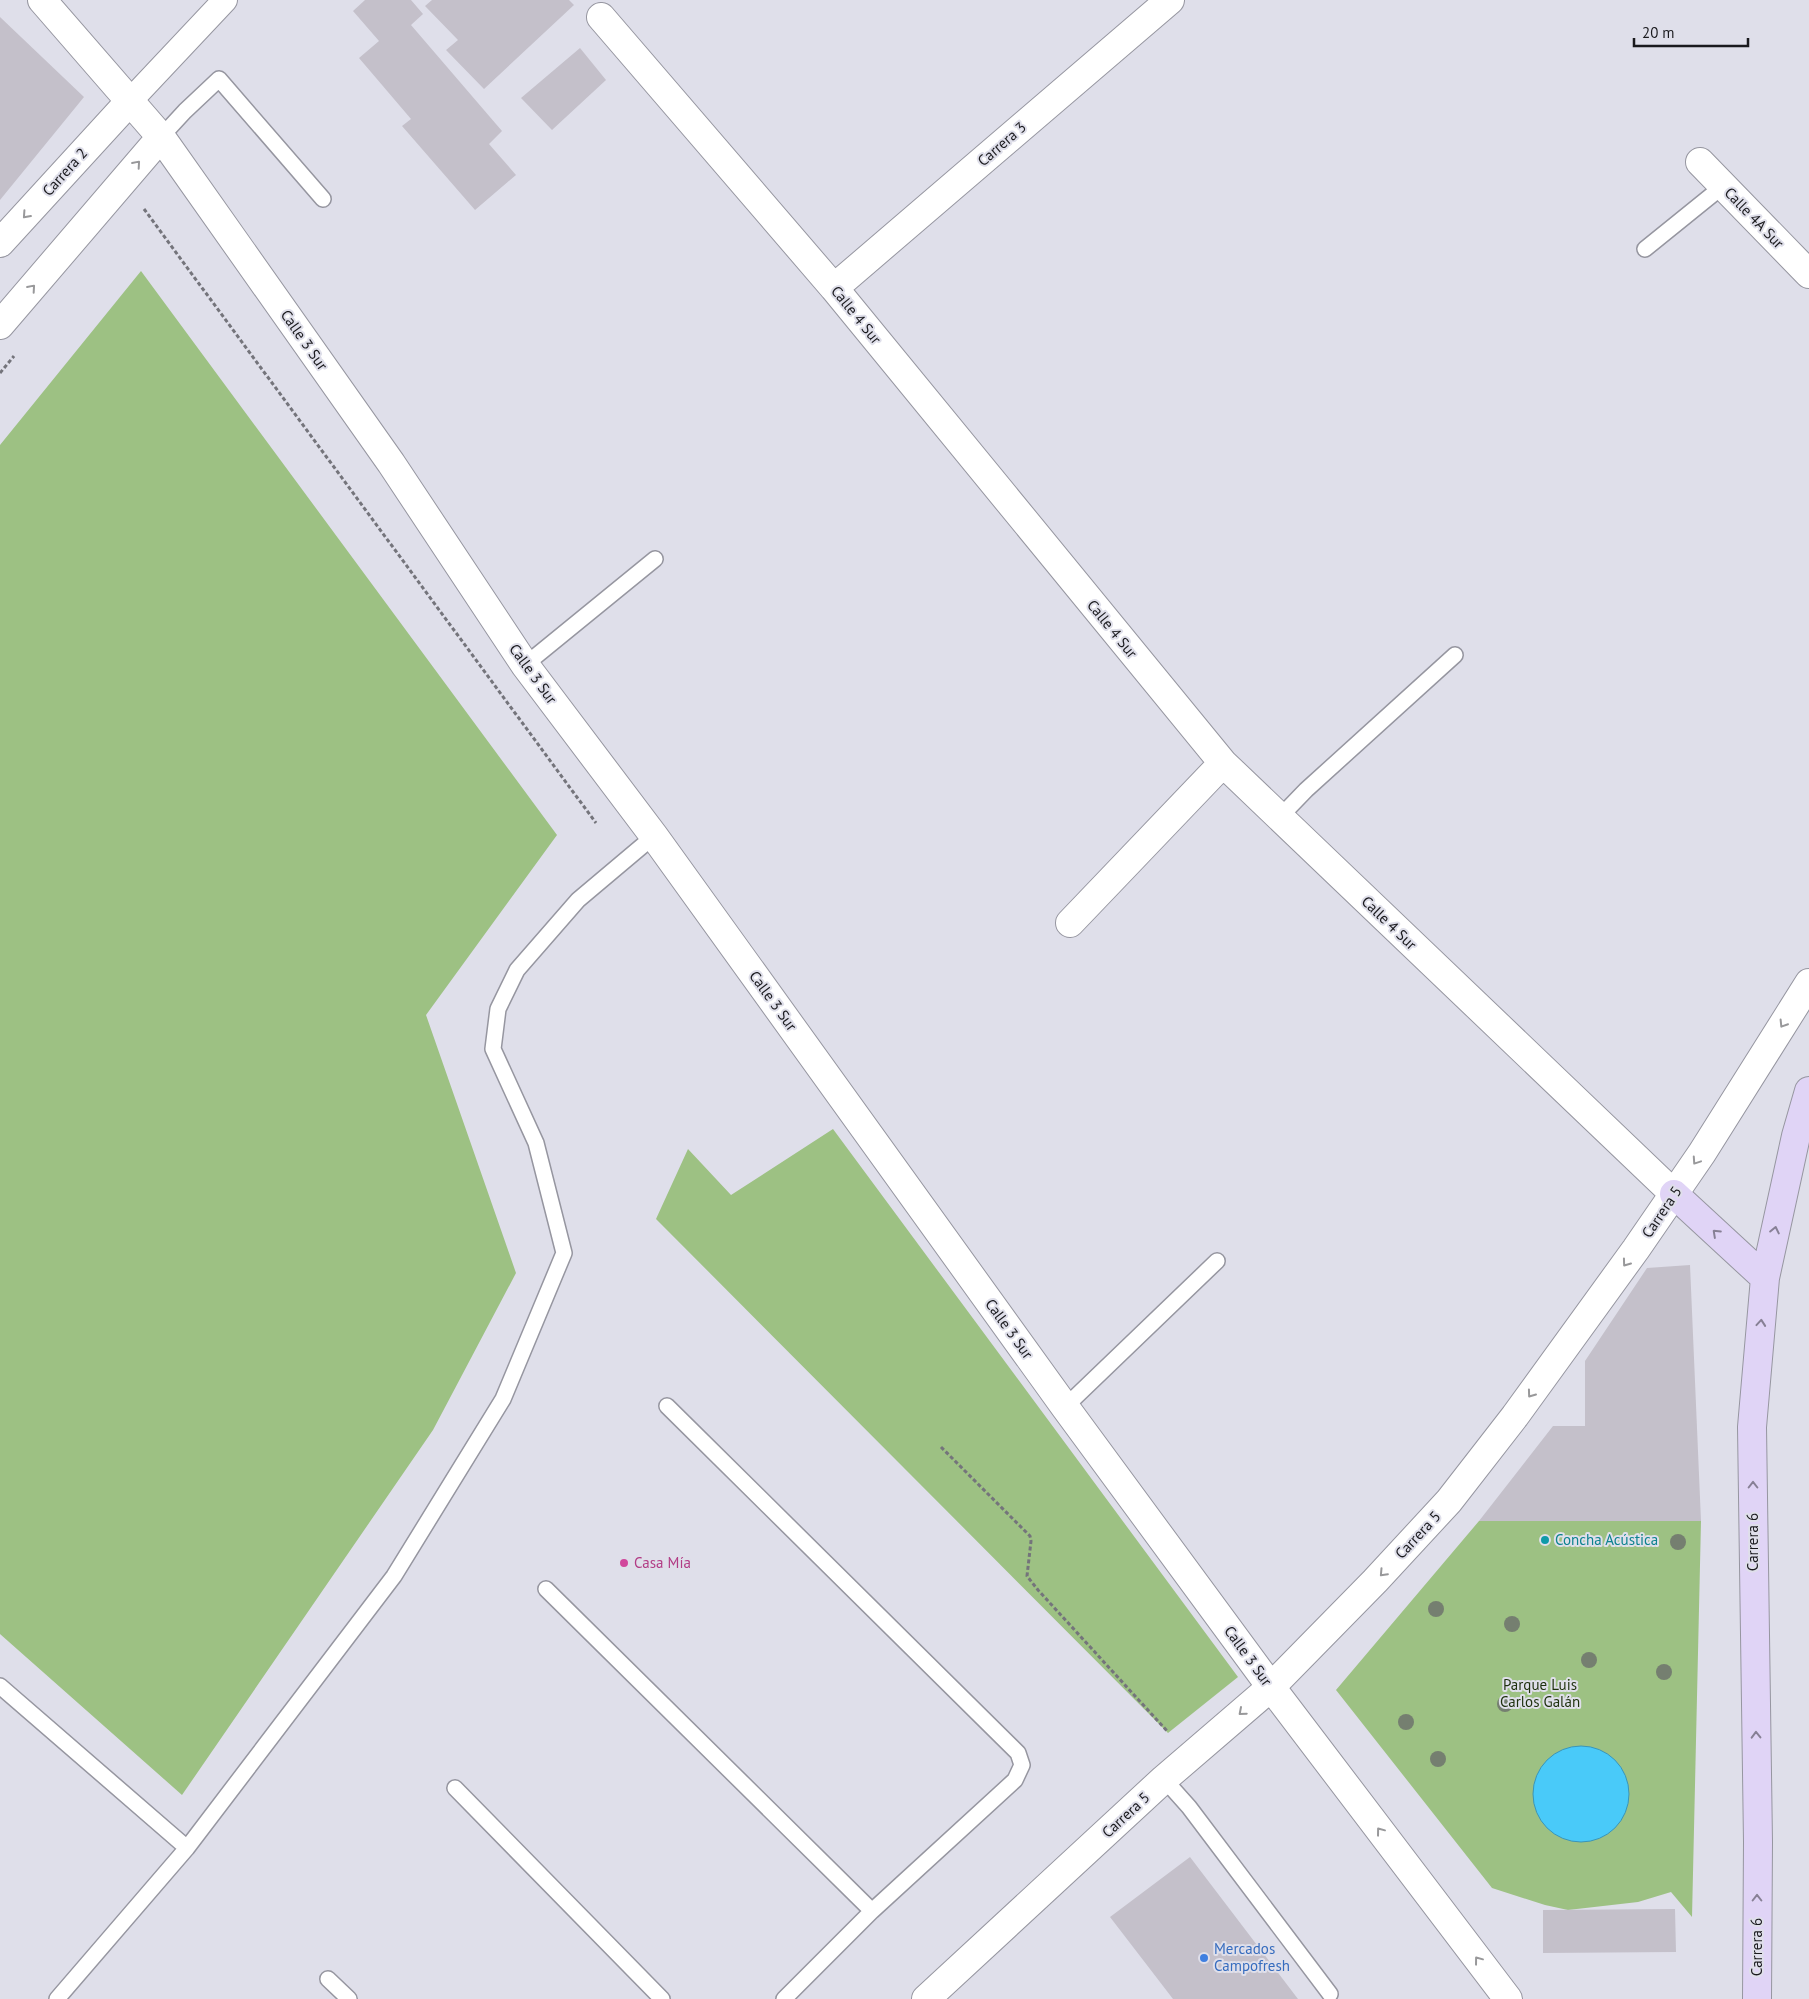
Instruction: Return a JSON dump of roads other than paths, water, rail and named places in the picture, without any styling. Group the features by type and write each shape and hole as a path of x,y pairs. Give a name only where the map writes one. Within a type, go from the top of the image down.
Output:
{"main road":[{"name":"Carrera 6","path":"1757,1999 1758,1842 1752,1427 1765,1278 1796,1136 1809,1091"},
{"path":"1674,1194 1765,1278"}],"street":[{"name":"Calle 3 Sur","path":"42,0 161,137 391,463 525,665 654,836 1065,1407 1271,1687 1508,1999"},
{"path":"130,101 225,0"},
{"name":"Carrera 3","path":"834,288 1170,0"},
{"name":"Calle 4 Sur","path":"601,17 834,288 1223,763 1674,1194"},
{"name":"Carrera 2","path":"0,243 130,101"},
{"path":"0,325 161,137"},
{"name":"Calle 4A Sur","path":"1700,162 1809,274"},
{"path":"1070,923 1223,763"},
{"name":"Carrera 5","path":"926,1999 1164,1779 1271,1687 1375,1581 1449,1501 1521,1408 1636,1249 1702,1153 1809,983"}],"lane":[{"path":"161,137 184,111 219,79 324,199"},
{"path":"1645,249 1723,186"},
{"path":"525,665 655,559"},
{"path":"1279,818 1306,790 1455,655"},
{"path":"57,1999 187,1848 394,1576 502,1399 564,1253 536,1143 493,1049 498,1009 517,970 578,900 654,836"},
{"path":"1065,1407 1217,1261"},
{"path":"667,1406 1018,1752 1022,1765 1015,1780 872,1911 789,1998"},
{"path":"546,1589 872,1911"},
{"path":"0,1686 187,1848"},
{"path":"1164,1779 1189,1807 1330,1994"},
{"path":"455,1788 662,1999"},
{"path":"328,1979 349,1999"}],"water":[{"path":"1581,1746 1599,1750 1615,1760 1625,1776 1629,1794 1625,1812 1615,1828 1599,1838 1581,1842 1563,1838 1547,1828 1537,1812 1533,1794 1537,1776 1547,1760 1563,1750"}],"place":[{"name":"Concha Acústica","path":"1545,1540"},
{"name":"Casa Mía","path":"624,1563"},
{"name":"Mercados Campofresh","path":"1204,1958"}],"park label":[{"name":"Parque Luis Carlos Galán","path":"1540,1694"}]}
